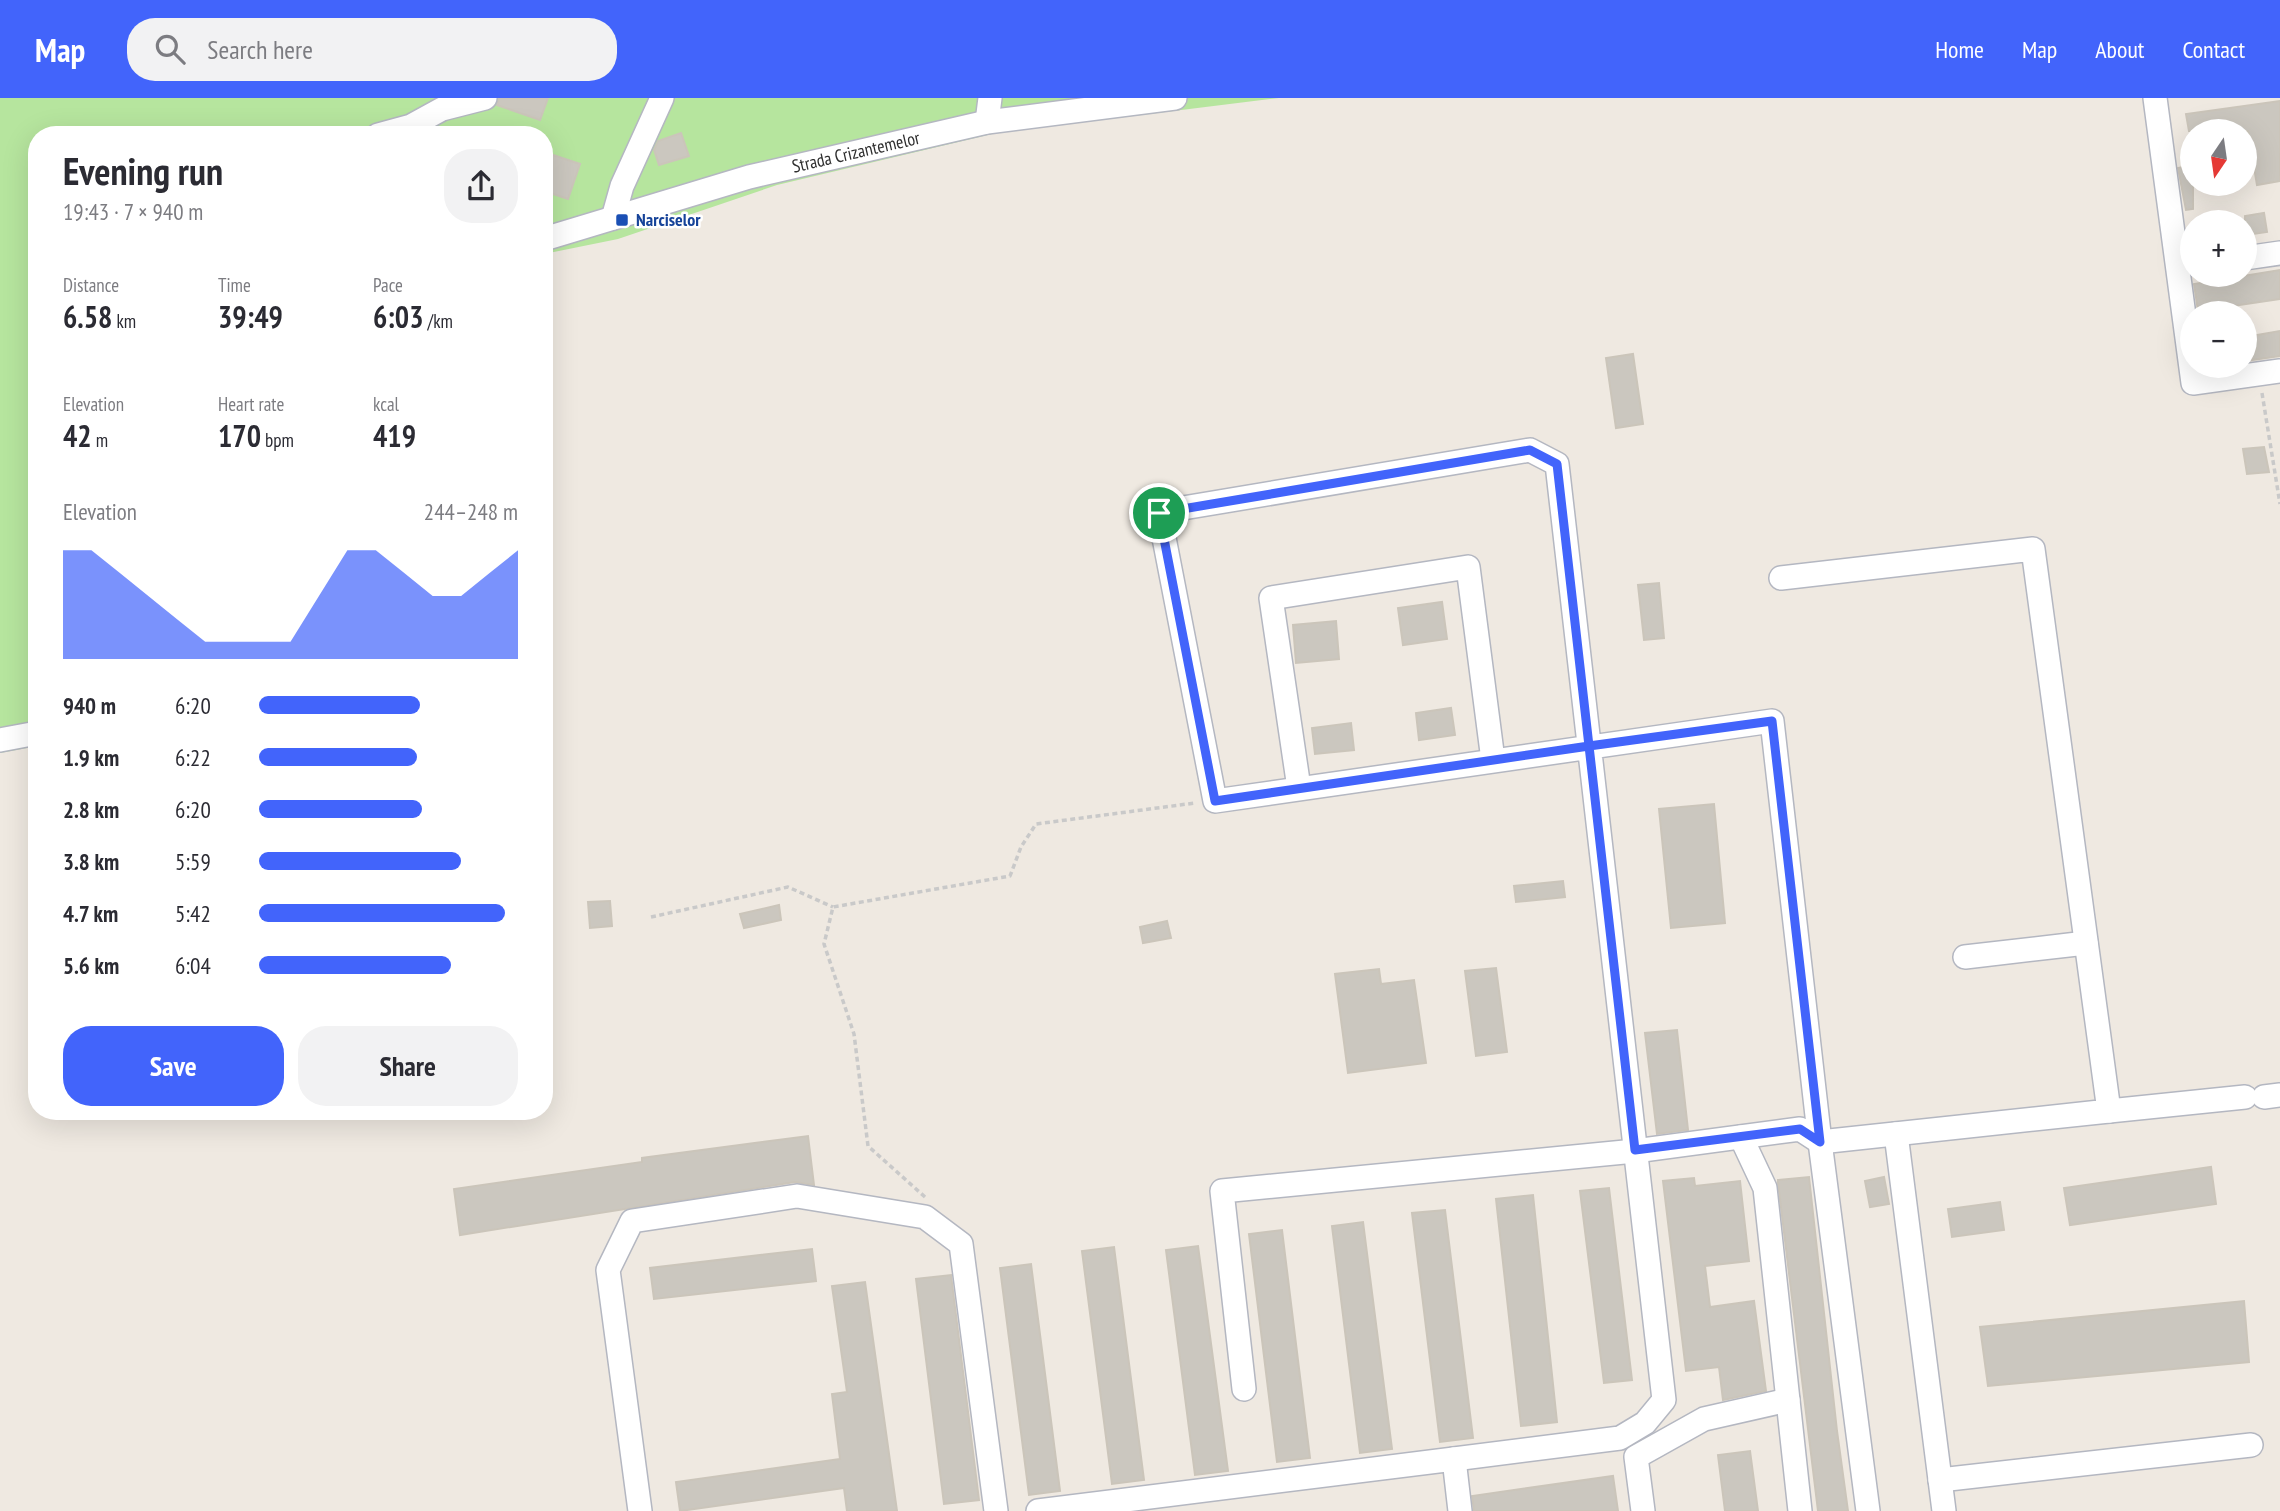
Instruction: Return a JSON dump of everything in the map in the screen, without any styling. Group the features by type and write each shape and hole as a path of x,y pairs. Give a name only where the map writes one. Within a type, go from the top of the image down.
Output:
{"street":[{"path":"411,126 442,109 485,98"},
{"path":"613,218 622,186 662,98"},
{"path":"987,122 990,98"},
{"name":"Strada Crizantemelor","path":"553,236 749,177 987,122 1175,98"},
{"path":"2161,99 2180,233"},
{"path":"2257,256 2280,253"},
{"path":"2186,287 2193,383 2269,373"},
{"path":"1038,1511 1620,1438 1645,1423 1664,1400 1635,1150 1589,746 1557,464 1530,450 1159,513 1215,801 1589,746 1772,721 1820,1142 1868,1511"},
{"path":"1781,578 2034,549 2109,1111"},
{"path":"1299,788 1271,598 1468,567 1493,760"},
{"path":"0,740 28,735"},
{"path":"1965,957 2086,943"},
{"path":"1244,1389 1222,1191 1635,1150 1800,1129 1820,1142 2263,1096"},
{"path":"1896,1134 1944,1511"},
{"path":"1741,1137 1765,1188 1800,1511"},
{"path":"640,1511 608,1270 632,1221 797,1196 926,1217 961,1244 996,1511"},
{"path":"1643,1511 1636,1457 1703,1419 1788,1400"},
{"path":"1940,1480 2251,1444"},
{"path":"1454,1459 1460,1511"}],"path":[{"path":"2269,373 2280,505"},
{"path":"650,917 726,903 788,887 833,907 1010,877 1021,847 1036,824 1215,801"},
{"path":"833,907 824,944 854,1034 867,1146 917,1186 931,1206"}],"green space":[{"path":"0,98 1279,98 996,133 777,185 618,239 553,252 553,126 28,126 28,748 0,753"}],"building":[{"path":"499,98 548,98 540,120 497,105"},
{"path":"2280,101 2280,181 2258,185 2258,119 2187,119 2186,114"},
{"path":"681,133 689,156 659,165 654,150 658,141"},
{"path":"553,155 580,164 568,199 553,194"},
{"path":"2183,196 2193,196 2193,209 2186,210"},
{"path":"2264,213 2267,232 2257,233 2257,214"},
{"path":"2280,270 2280,299 2257,302 2197,301 2194,287 2257,287 2257,274"},
{"path":"2280,331 2280,356 2257,359 2257,335"},
{"path":"1633,354 1643,424 1616,428 1606,358"},
{"path":"2264,447 2269,472 2247,474 2243,449"},
{"path":"1659,583 1664,638 1644,640 1638,585"},
{"path":"1442,602 1447,639 1403,645 1398,608"},
{"path":"1336,621 1339,659 1296,663 1293,625"},
{"path":"1451,708 1455,735 1419,740 1416,713"},
{"path":"1351,723 1354,750 1315,754 1312,728"},
{"path":"1714,804 1725,923 1671,928 1659,809"},
{"path":"1563,881 1565,897 1516,902 1514,886"},
{"path":"610,901 612,926 590,928 588,902"},
{"path":"779,905 781,920 744,928 740,914"},
{"path":"1167,921 1171,938 1143,943 1140,927"},
{"path":"1496,968 1507,1052 1476,1056 1465,971"},
{"path":"1379,969 1381,984 1414,980 1426,1063 1348,1073 1335,974"},
{"path":"1677,1030 1688,1130 1657,1134 1645,1033"},
{"path":"808,1136 814,1185 795,1182 460,1235 454,1189 642,1162 642,1158"},
{"path":"2211,1167 2216,1204 2070,1225 2064,1188"},
{"path":"1809,1177 1848,1511 1818,1511 1778,1183 1778,1180"},
{"path":"1884,1177 1889,1204 1870,1207 1865,1181"},
{"path":"1694,1178 1695,1186 1740,1181 1749,1261 1705,1266 1710,1307 1754,1301 1766,1391 1723,1400 1719,1367 1686,1371 1663,1181"},
{"path":"1609,1188 1632,1380 1604,1383 1580,1191"},
{"path":"1533,1195 1557,1422 1521,1426 1496,1199"},
{"path":"2000,1202 2004,1230 1952,1237 1948,1209"},
{"path":"1445,1210 1473,1438 1440,1442 1412,1213"},
{"path":"1363,1222 1392,1449 1360,1453 1332,1226"},
{"path":"1282,1230 1310,1458 1277,1462 1249,1234"},
{"path":"1198,1246 1228,1471 1195,1475 1166,1250"},
{"path":"1114,1247 1144,1480 1112,1484 1082,1251"},
{"path":"812,1249 816,1281 654,1299 650,1268"},
{"path":"1031,1264 1060,1491 1029,1495 1000,1268"},
{"path":"951,1275 979,1500 944,1504 916,1279"},
{"path":"865,1282 897,1511 847,1511 844,1488 680,1511 676,1482 840,1459 832,1394 847,1392 832,1286"},
{"path":"2244,1301 2249,1362 1988,1386 1980,1327"},
{"path":"1750,1451 1758,1511 1725,1511 1718,1455"},
{"path":"1613,1476 1618,1511 1474,1511 1472,1496"}],"place":[{"name":"Narciselor","path":"622,220"}],"route":[{"path":"1159,513 1215,801 1589,746 1635,1150 1800,1129 1820,1142 1772,721 1589,746 1557,464 1530,450 1159,513"}]}
